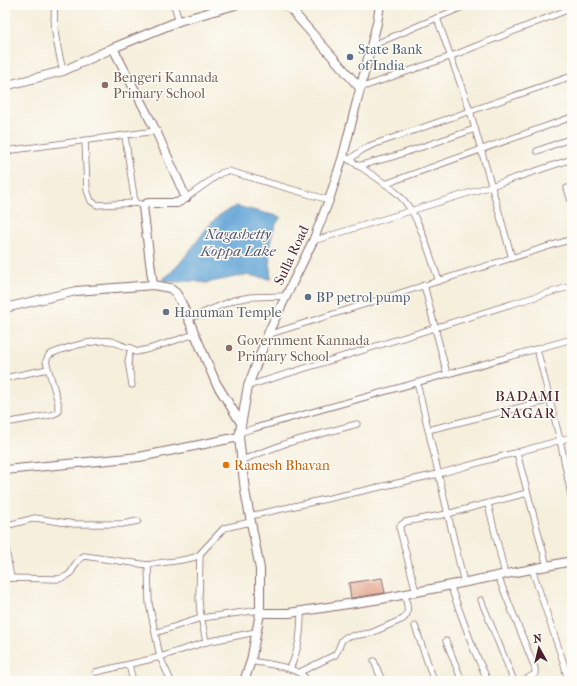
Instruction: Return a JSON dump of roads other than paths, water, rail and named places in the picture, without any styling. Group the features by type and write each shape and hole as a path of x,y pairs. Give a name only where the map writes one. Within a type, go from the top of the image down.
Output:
{"street":[{"path":"55,5 55,35 63,71"},
{"path":"174,5 179,21"},
{"path":"5,84 12,84 63,71 179,21 235,5"},
{"path":"287,5 360,88 450,57 572,8"},
{"name":"Sulla Road","path":"244,681 251,661 260,612 260,570 250,519 242,460 240,431 248,386 267,335 313,241 346,158 360,88 380,5"},
{"path":"371,46 467,5"},
{"path":"436,18 470,111 512,258"},
{"path":"114,48 156,131 186,198"},
{"path":"439,281 416,219 400,196 346,158 372,145 572,76"},
{"path":"385,184 572,117"},
{"path":"358,166 395,156 475,129"},
{"path":"5,151 156,131"},
{"path":"125,136 135,203"},
{"path":"537,151 572,138"},
{"path":"84,140 87,190 91,201 97,205 135,203 144,205 177,202 186,198 221,173 228,171 329,200"},
{"path":"313,241 491,186 572,159"},
{"path":"567,188 572,204"},
{"path":"144,205 143,209 153,285"},
{"path":"267,335 572,240"},
{"path":"5,308 76,291 153,285 170,288 176,293 216,383 240,431"},
{"path":"424,286 446,374"},
{"path":"248,386 572,286"},
{"path":"188,319 234,300 251,296 286,296"},
{"path":"5,423 51,415 58,412 58,402 46,361 49,355 87,343 109,341 126,348 132,348 136,352 195,334"},
{"path":"5,470 139,457 240,431 572,339"},
{"path":"132,348 128,361 132,385"},
{"path":"538,349 570,479 572,501"},
{"path":"5,378 48,369"},
{"path":"416,382 464,582"},
{"path":"428,430 550,400"},
{"path":"242,460 287,443 357,424"},
{"path":"5,544 8,578 64,578 70,574 78,560 84,556 148,565 193,558 200,554 224,528 250,519 438,474 572,438"},
{"path":"517,453 547,566"},
{"path":"416,592 402,538 400,526 402,523 410,520 447,514 527,493"},
{"path":"488,504 501,575 535,668 536,674 523,681"},
{"path":"5,526 35,518 74,524 122,524 138,521"},
{"path":"200,554 198,599 206,642"},
{"path":"155,633 201,618 260,612 301,611 416,592 572,561"},
{"path":"148,565 149,603 160,657 171,681"},
{"path":"532,569 564,664 568,681"},
{"path":"450,585 474,650 488,681"},
{"path":"300,672 335,655 342,640 346,637 362,636 403,619 407,616 408,612 405,594"},
{"path":"481,600 514,681"},
{"path":"290,669 300,643 301,611"},
{"path":"415,626 434,681"},
{"path":"96,672 160,657 206,642 256,632"},
{"path":"446,641 462,681"},
{"path":"374,660 382,681"},
{"path":"251,661 300,672 306,677 307,681"},
{"path":"129,665 133,681"}],"water":[{"name":"Nagashetty Koppa Lake","path":"236,206 281,217 276,223 271,239 271,279 245,275 206,283 162,280 184,258 217,217"}],"place":[{"name":"State Bank of India","path":"350,57"},
{"name":"Bengeri Kannada Primary School","path":"105,85"},
{"name":"BP petrol pump","path":"308,297"},
{"name":"Hanuman Temple","path":"166,312"},
{"name":"Government Kannada Primary School","path":"229,348"},
{"name":"Ramesh Bhavan","path":"226,465"}],"district":[{"name":"BADAMI NAGAR","path":"528,404"}]}
